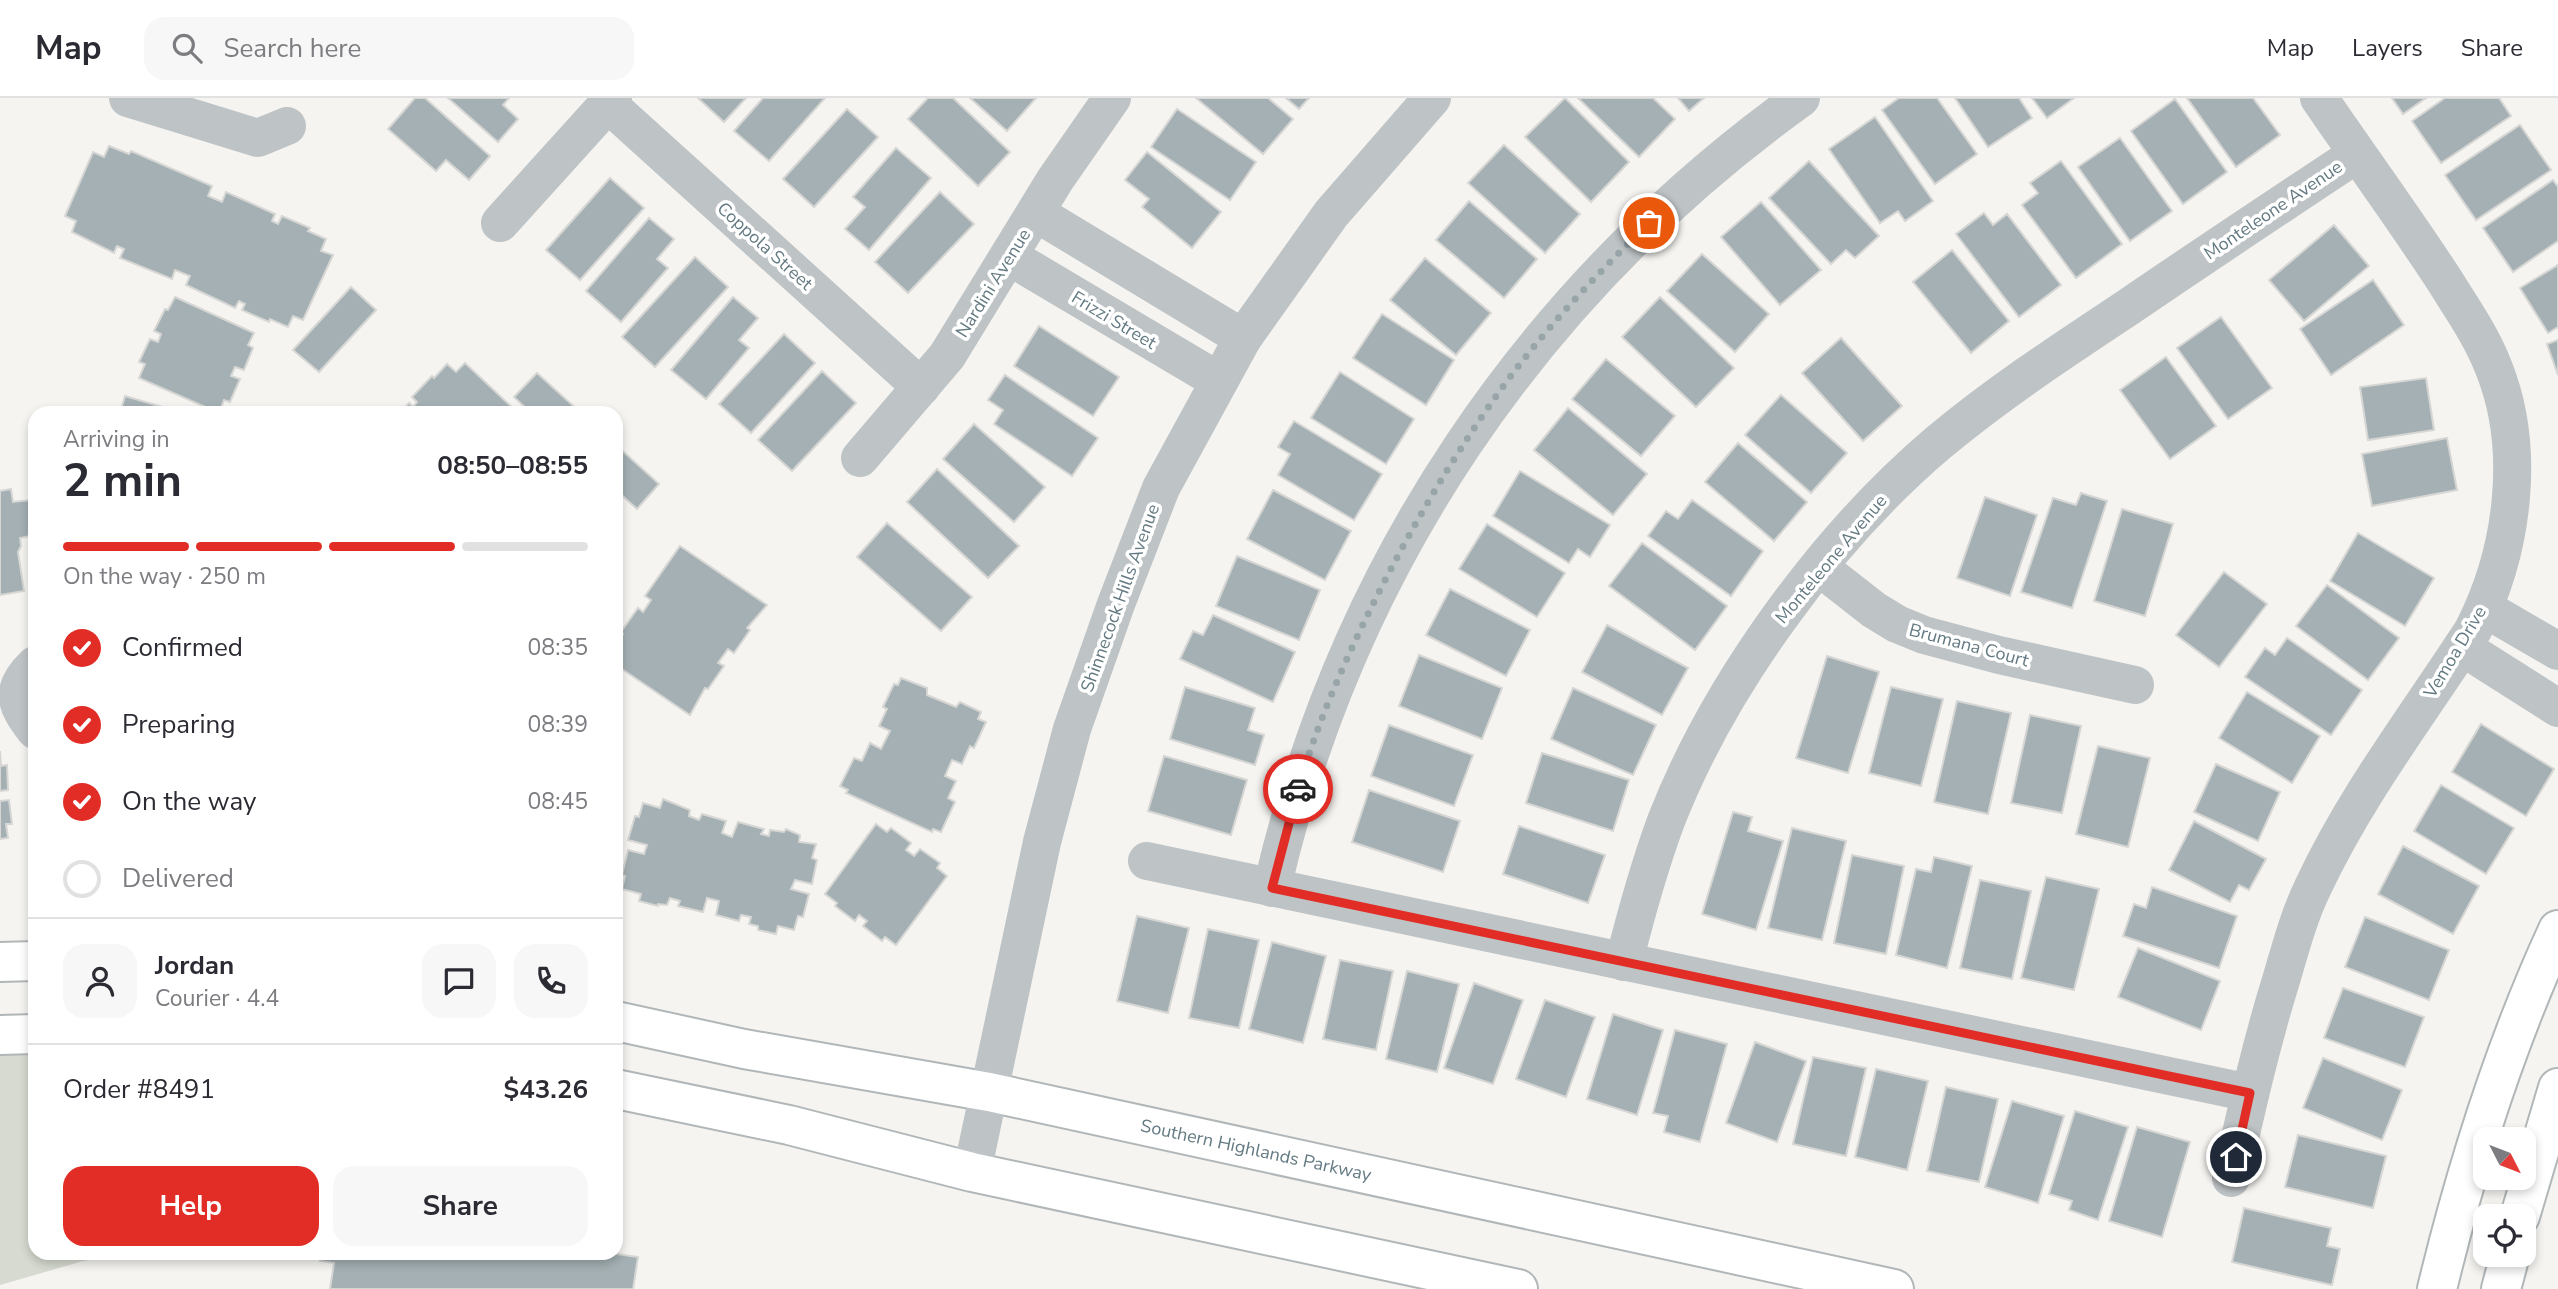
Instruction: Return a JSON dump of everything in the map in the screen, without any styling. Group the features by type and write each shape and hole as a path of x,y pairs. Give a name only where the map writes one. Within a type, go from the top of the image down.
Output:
{"main road":[{"path":"2437,1289 2487,1108 2517,1022 2558,930"},
{"path":"0,962 28,961"},
{"name":"Southern Highlands Parkway","path":"623,1023 744,1049 989,1092 1894,1289"},
{"path":"0,1035 28,1034"},
{"path":"2524,1204 2558,1088"},
{"path":"623,1090 789,1125 972,1172 1518,1289"},
{"path":"2501,1289 2507,1267"}],"street":[{"path":"128,98 258,138 287,126"},
{"name":"Nardini Avenue","path":"860,458 947,356 1077,146 1112,98"},
{"name":"Shinnecock Hills Avenue","path":"972,1172 1042,842 1073,729 1115,604 1161,488 1243,338 1331,214 1432,98"},
{"path":"1272,888 1304,767 1360,629 1426,503 1493,400 1578,295 1665,207 1764,124 1801,98"},
{"name":"Vemoa Drive","path":"2231,1178 2265,1028 2295,930 2344,827 2462,647 2484,608 2509,519 2512,471 2508,423 2494,367 2475,329 2428,256 2319,98"},
{"path":"500,223 611,101"},
{"name":"Coppola Street","path":"611,101 921,387"},
{"name":"Monteleone Avenue","path":"1624,962 1639,904 1666,821 1697,752 1773,627 1819,567 1872,506 1936,444 2007,388 2357,154"},
{"path":"1036,213 1243,338"},
{"name":"Frizzi Street","path":"1010,257 1219,381"},
{"name":"Brumana Court","path":"1819,567 1897,625 1999,655 2136,685"},
{"path":"2484,608 2558,651"},
{"path":"2462,647 2558,708"},
{"path":"28,673 17,693 18,704 28,719"},
{"path":"1147,861 2250,1093"}],"shaded area":[{"path":"28,1043 28,1260 89,1260 0,1285 0,1045"}],"building":[{"path":"415,98 425,98 490,156 469,180 446,160 436,171 388,129"},
{"path":"448,98 509,98 503,105 518,119 498,142"},
{"path":"698,98 746,98 724,122"},
{"path":"763,98 825,98 769,161 734,131"},
{"path":"928,98 953,98 1010,152 978,186 908,119"},
{"path":"970,98 1036,98 1007,131"},
{"path":"1196,98 1268,98 1293,119 1263,154"},
{"path":"1286,98 1309,98 1299,109"},
{"path":"1565,98 1629,162 1591,202 1525,137"},
{"path":"1578,98 1653,98 1675,119 1639,157"},
{"path":"1678,98 1704,98 1689,111"},
{"path":"1899,98 1937,98 1977,154 1935,184 1882,110"},
{"path":"1955,98 2019,98 2032,118 1988,147"},
{"path":"2032,98 2074,98 2047,118"},
{"path":"2187,98 2253,98 2280,135 2236,167"},
{"path":"2392,98 2426,98 2403,114"},
{"path":"2445,98 2499,98 2511,116 2441,163 2412,121"},
{"path":"2175,99 2227,172 2183,204 2131,131"},
{"path":"847,109 878,137 814,207 783,179"},
{"path":"1177,109 1256,162 1230,200 1151,147"},
{"path":"1875,117 1933,201 1905,221 1898,211 1880,223 1829,149"},
{"path":"2520,125 2551,170 2476,220 2445,175"},
{"path":"2120,138 2172,211 2130,241 2078,167"},
{"path":"1504,145 1580,214 1545,253 1468,183"},
{"path":"109,146 129,154 131,151 212,186 208,196 222,202 226,192 275,214 272,221 278,224 282,216 310,228 308,231 326,239 321,251 333,255 303,320 293,316 288,327 270,319 269,322 242,310 245,304 239,301 235,308 186,285 190,276 175,270 172,279 120,258 124,249 117,246 114,253 72,232 76,221 65,216 93,152 104,157"},
{"path":"896,148 931,178 869,250 845,229 865,207 853,197"},
{"path":"1147,152 1221,212 1192,248 1142,207 1149,199 1125,180"},
{"path":"1809,161 1879,236 1855,258 1846,250 1831,264 1769,198"},
{"path":"2061,161 2122,244 2076,278 2022,205 2038,193 2030,183"},
{"path":"610,178 644,208 580,280 546,250"},
{"path":"2553,180 2558,187 2558,241 2513,272 2483,228"},
{"path":"940,192 974,224 908,293 875,262"},
{"path":"1469,201 1537,259 1504,298 1436,240"},
{"path":"1761,202 1821,270 1780,305 1721,237"},
{"path":"1984,213 1993,225 2007,214 2061,285 2019,317 1956,234"},
{"path":"649,218 674,239 657,259 668,268 621,322 586,291"},
{"path":"2334,225 2369,266 2304,321 2269,280"},
{"path":"1952,250 2009,321 1971,353 1913,282"},
{"path":"1702,254 1769,314 1735,352 1667,291"},
{"path":"695,257 728,287 655,367 622,337"},
{"path":"1425,258 1491,313 1456,355 1390,300"},
{"path":"2558,265 2558,327 2548,333 2520,288"},
{"path":"2373,280 2404,325 2331,375 2300,329"},
{"path":"351,287 376,310 319,372 293,350"},
{"path":"175,297 254,333 248,345 253,348 244,370 235,367 231,376 240,379 230,402 224,400 222,406 203,406 139,378 145,364 139,362 150,339 158,342 161,334 154,331 165,309 168,310"},
{"path":"733,297 758,318 739,340 749,348 706,399 671,370"},
{"path":"1660,297 1734,368 1696,407 1622,337"},
{"path":"1382,314 1454,360 1426,405 1353,358"},
{"path":"2221,317 2272,388 2228,419 2177,348"},
{"path":"1039,326 1119,377 1093,416 1014,366"},
{"path":"784,334 815,363 751,433 719,404"},
{"path":"1841,338 1902,406 1863,441 1802,373"},
{"path":"2558,340 2558,375 2547,344"},
{"path":"2166,357 2216,426 2170,459 2120,390"},
{"path":"1606,359 1675,416 1641,456 1572,399"},
{"path":"465,363 511,406 414,406 417,402 412,397 432,376 434,378 447,364 456,372"},
{"path":"822,371 856,403 792,471 758,440"},
{"path":"1340,372 1414,419 1386,464 1311,418"},
{"path":"537,373 573,406 524,406 514,397"},
{"path":"1005,375 1098,438 1072,476 994,424 1003,410 988,400"},
{"path":"2426,378 2434,430 2368,440 2360,387"},
{"path":"1781,395 1847,453 1811,493 1745,435"},
{"path":"125,396 159,406 122,406"},
{"path":"1568,408 1647,474 1613,515 1534,450"},
{"path":"1294,421 1382,474 1354,520 1278,475 1290,454 1278,447"},
{"path":"974,424 1045,487 1014,522 943,459"},
{"path":"2447,438 2457,490 2372,506 2362,454"},
{"path":"1738,443 1807,502 1774,541 1705,482"},
{"path":"623,451 659,484 637,509 623,496"},
{"path":"937,469 1019,546 988,578 907,502"},
{"path":"1520,471 1610,525 1590,557 1578,549 1569,563 1493,516"},
{"path":"11,489 13,502 28,500 28,536 20,538 21,546 18,552 24,591 0,595 0,491"},
{"path":"1273,490 1351,531 1325,580 1247,539"},
{"path":"2081,493 2107,501 2072,608 2021,592 2053,498 2076,505"},
{"path":"1985,497 2037,515 2010,596 1957,578"},
{"path":"1692,500 1763,551 1731,596 1648,536 1666,511 1678,519"},
{"path":"2122,509 2173,524 2145,616 2094,601"},
{"path":"887,523 972,597 941,631 857,557"},
{"path":"1487,524 1565,573 1537,617 1459,569"},
{"path":"2358,533 2434,578 2405,626 2330,581"},
{"path":"1642,543 1727,606 1695,650 1609,586"},
{"path":"680,546 767,605 747,628 750,630 734,653 728,649 718,663 724,666 708,689 705,688 690,715 623,670 623,629 638,608 643,612 651,600 645,596"},
{"path":"1237,556 1320,590 1299,640 1216,606"},
{"path":"2224,572 2267,604 2219,667 2176,635"},
{"path":"2327,585 2399,638 2368,680 2296,626"},
{"path":"1450,589 1530,630 1506,676 1426,635"},
{"path":"1213,615 1295,652 1273,702 1180,659 1193,631 1203,635"},
{"path":"1607,625 1688,668 1662,715 1582,672"},
{"path":"2287,638 2362,690 2331,735 2245,677 2265,648 2275,655"},
{"path":"1419,655 1502,688 1482,739 1399,706"},
{"path":"1827,656 1879,672 1848,773 1796,758"},
{"path":"901,678 927,688 927,695 956,707 960,702 981,712 978,719 986,722 974,748 970,746 962,764 952,760 945,776 956,781 948,798 955,802 941,832 933,829 932,832 846,793 848,790 840,786 854,758 862,761 870,743 881,749 890,731 879,726 887,709 883,707 894,684 898,685"},
{"path":"1185,687 1255,708 1248,730 1264,735 1255,765 1170,739"},
{"path":"1891,687 1943,699 1921,786 1869,773"},
{"path":"1573,688 1656,725 1633,775 1551,739"},
{"path":"2247,692 2320,736 2292,783 2219,738"},
{"path":"1957,701 2011,713 1988,814 1934,802"},
{"path":"2030,715 2081,726 2062,813 2011,803"},
{"path":"2481,724 2554,769 2526,816 2452,772"},
{"path":"1389,725 1473,755 1454,806 1371,776"},
{"path":"2098,746 2150,758 2128,847 2076,834"},
{"path":"0,751 1,766 7,765 8,790 0,791"},
{"path":"1542,753 1629,780 1613,831 1526,803"},
{"path":"1164,756 1247,780 1231,835 1148,811"},
{"path":"2216,764 2280,792 2258,841 2194,812"},
{"path":"2441,785 2514,828 2486,874 2414,831"},
{"path":"1369,790 1460,821 1443,872 1352,842"},
{"path":"663,799 690,810 689,816 699,820 702,814 726,821 722,833 732,837 738,822 764,829 761,834 769,836 770,830 784,832 786,829 800,835 799,842 816,844 812,858 817,860 812,884 795,880 791,889 809,894 803,917 798,916 794,930 778,926 776,934 758,930 758,926 749,924 751,917 741,915 739,921 716,915 719,901 707,898 703,912 678,906 680,901 670,898 667,905 658,906 639,901 641,894 623,889 623,871 628,850 644,854 647,845 628,840 635,816 639,817 643,803 660,808"},
{"path":"9,800 12,824 6,824 8,838 0,839 0,801"},
{"path":"1733,812 1752,817 1748,831 1783,841 1756,930 1702,914"},
{"path":"2194,821 2266,859 2249,890 2239,885 2230,902 2169,870"},
{"path":"876,824 887,832 891,828 911,843 906,850 914,856 920,849 940,863 937,868 947,876 896,945 885,937 882,941 863,926 867,921 859,915 855,921 835,906 837,903 825,894"},
{"path":"1519,826 1605,855 1588,903 1503,874"},
{"path":"1792,828 1846,841 1822,940 1768,928"},
{"path":"2403,846 2479,886 2453,934 2378,894"},
{"path":"1852,855 1904,866 1886,954 1834,943"},
{"path":"1934,857 1972,866 1947,968 1896,955 1916,869 1931,872"},
{"path":"2046,877 2099,889 2074,990 2021,978"},
{"path":"1980,880 2031,891 2012,979 1960,968"},
{"path":"2152,887 2237,916 2219,968 2123,936 2134,904 2146,908"},
{"path":"1137,916 1189,928 1168,1013 1117,1001"},
{"path":"2365,917 2449,950 2429,1000 2345,967"},
{"path":"1208,929 1259,940 1239,1028 1189,1018"},
{"path":"1272,942 1326,956 1303,1043 1249,1029"},
{"path":"2138,948 2220,981 2201,1030 2118,997"},
{"path":"1340,960 1393,971 1376,1050 1323,1039"},
{"path":"1407,971 1459,984 1437,1072 1386,1059"},
{"path":"1474,983 1523,1000 1493,1084 1444,1068"},
{"path":"2343,988 2424,1017 2405,1067 2324,1038"},
{"path":"1545,1000 1595,1017 1566,1097 1516,1079"},
{"path":"1613,1014 1663,1030 1637,1115 1587,1099"},
{"path":"1675,1030 1727,1044 1700,1142 1664,1132 1668,1116 1653,1113"},
{"path":"1755,1042 1806,1061 1777,1142 1726,1123"},
{"path":"1813,1057 1866,1068 1846,1156 1793,1144"},
{"path":"2323,1058 2402,1090 2382,1140 2303,1108"},
{"path":"1876,1069 1928,1081 1907,1170 1855,1157"},
{"path":"1946,1087 1998,1099 1979,1182 1927,1171"},
{"path":"2012,1101 2064,1116 2038,1203 1985,1187"},
{"path":"2075,1111 2128,1127 2098,1220 2069,1210 2072,1201 2049,1194"},
{"path":"2137,1127 2190,1142 2162,1237 2109,1221"},
{"path":"2298,1135 2386,1156 2373,1208 2285,1187"},
{"path":"2244,1208 2331,1228 2327,1246 2340,1249 2332,1285 2232,1262"},
{"path":"623,1255 638,1257 633,1289 330,1289 334,1263 320,1261 623,1260"}],"way so far":[{"path":"1298,789 1330,698 1360,629 1426,503 1493,400 1534,348 1578,295 1649,223"}],"route":[{"path":"1298,789 1272,888 2250,1093 2236,1157"}]}
